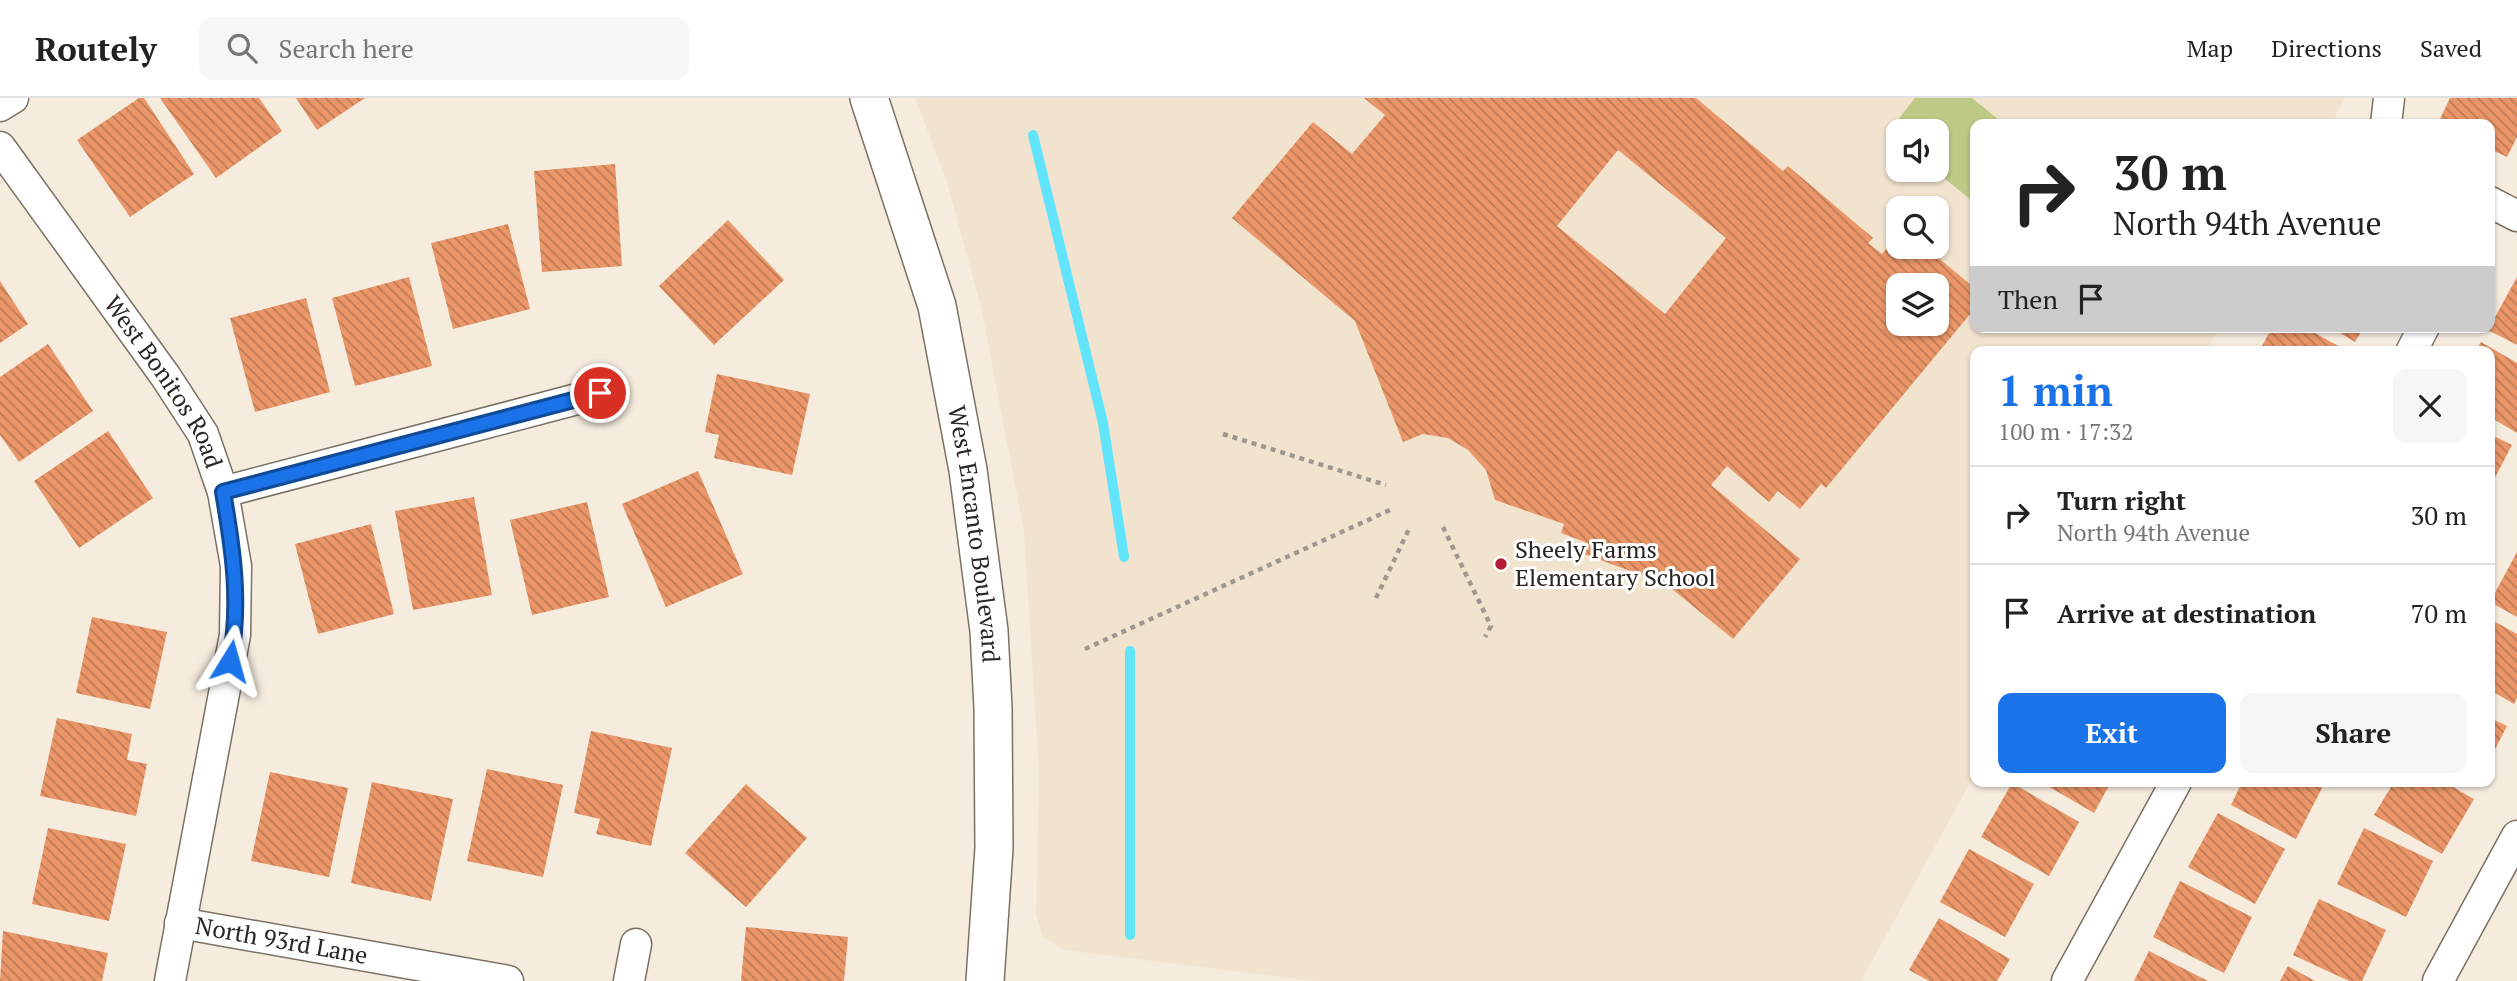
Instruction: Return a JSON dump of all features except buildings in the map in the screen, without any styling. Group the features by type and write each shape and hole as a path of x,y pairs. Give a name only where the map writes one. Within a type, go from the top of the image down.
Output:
{"street":[{"path":"0,106 13,98"},
{"name":"West Encanto Boulevard","path":"869,98 937,306 968,470 989,631 993,708 994,848 985,981"},
{"name":"West Bonitos Road","path":"0,147 174,388 202,434 223,492 236,566 235,635 170,981"},
{"path":"223,492 600,393"},
{"path":"2067,981 2173,787"},
{"path":"2438,981 2517,836"},
{"name":"North 93rd Lane","path":"180,923 508,981"},
{"path":"629,981 636,944"}],"path":[{"path":"1223,434 1386,485"},
{"path":"1085,649 1390,510"},
{"path":"1443,527 1491,626 1485,637"},
{"path":"1376,597 1409,529"}],"shaded area":[{"name":"Sheely Farms Elementary School","path":"915,98 2345,98 2334,119 1970,119 1970,333 2216,333 2209,346 1970,346 1970,783 1861,981 1315,981 1064,950 1043,937 1036,915 1039,771 1024,532 982,311 946,179"}],"green space":[{"path":"1915,98 1972,98 1998,119 1970,119 1970,199 1949,182 1949,119 1898,119"}],"waterway":[{"path":"1033,135 1103,423 1124,557"},
{"path":"1130,651 1130,935"}],"place":[{"name":"Sheely Farms Elementary School","path":"1501,564"}],"route":[{"path":"230,661 235,635 236,566 223,492 600,393"}]}
